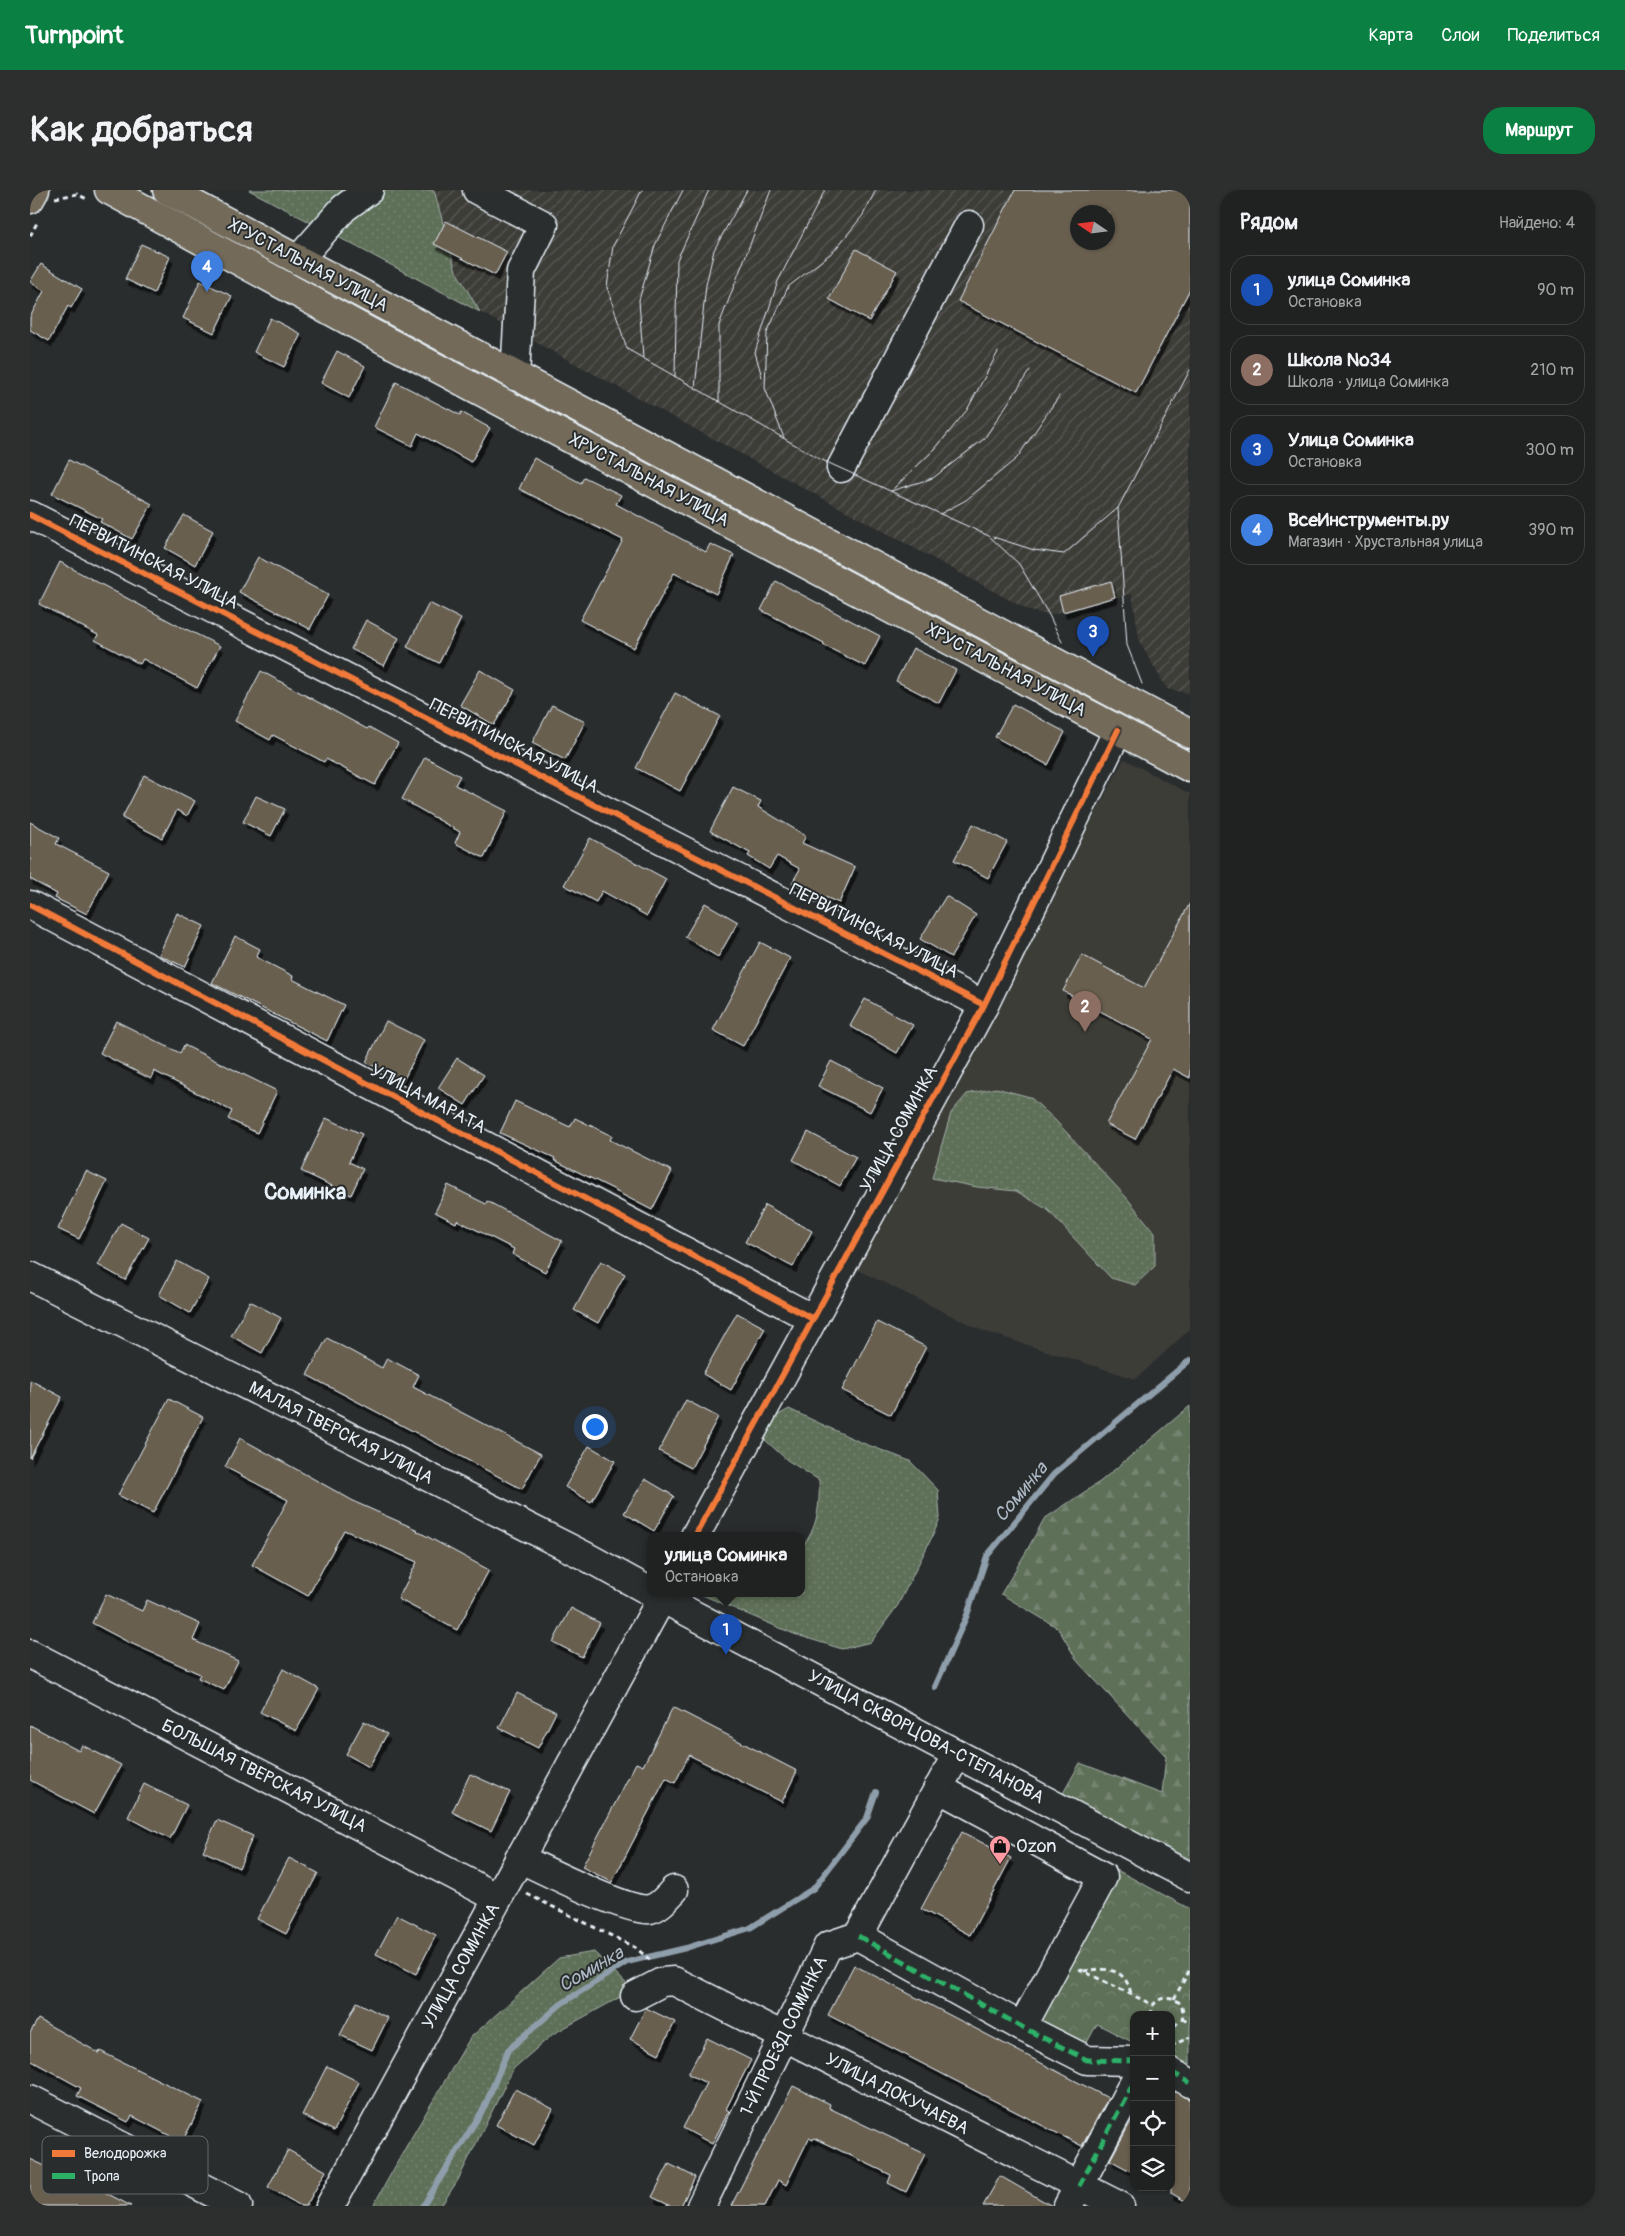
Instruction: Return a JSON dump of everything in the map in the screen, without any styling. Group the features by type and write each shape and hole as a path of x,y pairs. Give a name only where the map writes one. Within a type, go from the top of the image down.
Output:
{"main road":[{"path":"30,199 35,190"},
{"name":"ХРУСТАЛЬНАЯ УЛИЦА","path":"109,190 362,328 1183,764"},
{"name":"ХРУСТАЛЬНАЯ УЛИЦА","path":"167,190 1190,733"},
{"path":"1118,730 1131,703"},
{"path":"1183,764 1190,733"}],"street":[{"path":"298,260 344,208 369,190"},
{"path":"477,190 544,225 521,271 515,376"},
{"path":"841,468 969,225"},
{"name":"ПЕРВИТИНСКАЯ УЛИЦА","path":"30,515 984,1004"},
{"name":"УЛИЦА СОМИНКА","path":"697,1532 984,1004 1118,730"},
{"name":"УЛИЦА МАРАТА","path":"30,905 813,1319"},
{"name":"МАЛАЯ ТВЕРСКАЯ УЛИЦА","path":"30,1276 647,1588"},
{"name":"УЛИЦА СОМИНКА","path":"330,2206 502,1891 656,1597"},
{"name":"УЛИЦА СКВОРЦОВА-СТЕПАНОВА","path":"664,1597 1190,1877"},
{"name":"БОЛЬШАЯ ТВЕРСКАЯ УЛИЦА","path":"30,1654 502,1891"},
{"path":"957,1754 858,1936 1022,2027 1087,2060 1130,2060"},
{"path":"938,1788 1103,1877 1022,2027"},
{"path":"519,1858 622,1904 649,1910 658,1905 674,1890"},
{"name":"1-Й ПРОЕЗД СОМИНКА","path":"701,2206 828,1946 858,1936"},
{"name":"УЛИЦА ДОКУЧАЕВА","path":"635,1996 662,1982 674,1981 784,2037 1074,2196 1120,2206"},
{"path":"1175,2074 1190,2083"},
{"path":"1074,2196 1130,2090"},
{"path":"30,2099 102,2136"},
{"path":"208,2191 238,2206"}],"path":[{"path":"502,1891 636,1948"},
{"path":"1058,1959 1153,2005"},
{"path":"1084,1971 1108,1968 1118,1973 1130,1988 1131,1994"},
{"path":"1174,1999 1190,1969"},
{"path":"1152,2011 1153,2005 1162,1998 1174,1999 1182,2005 1182,2020"},
{"path":"1182,2020 1190,2024"},
{"path":"1175,2026 1182,2020"},
{"path":"1175,2044 1190,2037"}],"shaded area":[{"path":"434,190 1190,190 1190,690 1188,693 1167,689 1140,643 1132,594 1049,615 1030,611 480,312 456,271"},
{"path":"1124,759 1190,794 1190,1329 1136,1379 983,1331 856,1269"}],"green space":[{"path":"249,190 434,190 456,271 480,312"},
{"path":"996,1088 1030,1097 1055,1120 1126,1197 1155,1233 1155,1266 1135,1285 1111,1278 1048,1210 1016,1191 977,1187 932,1178 951,1113 967,1094"},
{"path":"1190,1406 1190,1859 1062,1795 1080,1763 1162,1794 1166,1756 1078,1662 1058,1628 1001,1594 1044,1519 1101,1481"},
{"path":"789,1409 860,1442 910,1461 938,1490 940,1518 933,1535 898,1605 871,1642 842,1649 794,1634 707,1597 805,1597 805,1543 817,1516 819,1480 787,1460 763,1438 770,1420"},
{"path":"1115,1869 1190,1909 1190,2073 1175,2065 1175,2011 1130,2011 1130,2041 1097,2024 1083,2050 1037,2025"},
{"path":"594,1952 633,1990 553,2034 513,2069 458,2180 441,2206 373,2206 470,2038 559,1958"}],"building":[{"path":"1015,190 1190,190 1190,289 1136,393 958,301"},
{"path":"446,221 507,252 495,275 434,244"},
{"path":"141,244 170,257 154,293 125,279"},
{"path":"856,249 897,271 869,321 829,299"},
{"path":"41,264 82,289 71,308 68,306 49,341 30,330 30,317 44,291 30,282"},
{"path":"200,281 232,296 214,333 183,318"},
{"path":"270,318 301,334 284,367 254,352"},
{"path":"337,351 365,366 349,398 321,383"},
{"path":"396,382 460,415 461,412 490,428 471,462 418,433 412,446 374,427"},
{"path":"534,458 581,483 584,477 621,495 616,504 706,552 710,544 734,555 716,594 674,573 634,648 580,620 623,540 519,489"},
{"path":"69,460 152,504 132,539 100,522 102,519 52,494"},
{"path":"184,515 213,531 195,565 165,548"},
{"path":"258,557 328,595 310,629 239,592"},
{"path":"60,562 186,630 220,646 197,688 143,659 140,664 95,640 98,635 39,604"},
{"path":"776,581 880,636 865,666 761,610"},
{"path":"1111,581 1115,597 1063,612 1059,596"},
{"path":"429,603 461,619 439,663 407,647"},
{"path":"366,620 399,638 384,666 351,649"},
{"path":"913,648 956,670 939,703 896,681"},
{"path":"480,670 515,690 494,725 460,705"},
{"path":"261,671 367,729 369,727 398,743 375,785 326,759 324,762 273,735 270,740 235,721"},
{"path":"675,693 720,716 680,791 636,768"},
{"path":"1013,704 1065,732 1048,765 995,737"},
{"path":"552,705 585,722 565,760 532,743"},
{"path":"425,757 460,776 455,785 507,811 484,858 455,843 460,832 402,799"},
{"path":"144,775 195,801 187,816 177,810 162,838 122,818"},
{"path":"733,787 761,801 758,807 806,836 802,843 855,867 839,903 792,883 800,869 777,856 769,869 748,856 750,853 710,831"},
{"path":"256,796 285,809 271,836 243,822"},
{"path":"30,822 59,838 56,844 109,871 87,914 55,898 57,894 30,879"},
{"path":"973,824 1007,842 988,878 954,860"},
{"path":"590,838 666,879 647,916 602,891 596,902 564,885"},
{"path":"946,896 976,915 951,957 920,939"},
{"path":"705,903 738,922 718,957 685,937"},
{"path":"1190,903 1190,1078 1173,1069 1135,1139 1106,1124 1152,1039 1063,991 1082,955 1144,988"},
{"path":"177,913 204,926 185,967 159,955"},
{"path":"235,936 260,949 256,957 293,976 292,979 344,1005 327,1041 212,983"},
{"path":"760,942 790,958 743,1046 713,1030"},
{"path":"865,999 913,1025 897,1053 850,1026"},
{"path":"116,1021 180,1053 184,1045 277,1091 257,1133 228,1119 232,1111 154,1071 151,1079 100,1053"},
{"path":"386,1021 424,1040 403,1081 366,1062"},
{"path":"457,1058 484,1075 465,1105 438,1088"},
{"path":"831,1061 883,1088 870,1112 818,1086"},
{"path":"515,1101 570,1127 575,1118 612,1136 610,1140 672,1171 652,1210 554,1160 555,1158 500,1133"},
{"path":"326,1118 362,1134 349,1162 363,1169 351,1195 301,1171"},
{"path":"808,1132 856,1157 840,1186 793,1160"},
{"path":"86,1171 107,1181 79,1239 58,1229"},
{"path":"448,1185 486,1204 487,1201 562,1241 545,1272 512,1254 514,1249 457,1220 456,1223 435,1212"},
{"path":"765,1205 812,1231 793,1267 745,1242"},
{"path":"121,1223 149,1238 125,1280 98,1265"},
{"path":"177,1261 209,1279 190,1313 159,1295"},
{"path":"601,1261 625,1274 598,1323 574,1310"},
{"path":"250,1301 281,1318 262,1353 231,1336"},
{"path":"737,1313 765,1328 731,1390 703,1374"},
{"path":"877,1322 926,1347 891,1415 842,1390"},
{"path":"327,1338 382,1368 387,1358 419,1375 413,1387 541,1454 522,1489 307,1375"},
{"path":"30,1380 62,1397 30,1458"},
{"path":"169,1399 203,1417 153,1513 118,1495"},
{"path":"686,1400 718,1417 691,1468 659,1451"},
{"path":"240,1438 357,1503 418,1530 489,1570 457,1630 398,1599 417,1562 344,1530 308,1596 252,1565 288,1500 225,1467"},
{"path":"589,1446 615,1461 591,1502 565,1487"},
{"path":"645,1479 674,1496 654,1531 624,1513"},
{"path":"106,1594 142,1611 147,1600 200,1624 193,1640 238,1661 224,1690 198,1678 200,1674 128,1642 92,1623"},
{"path":"571,1608 600,1623 582,1657 553,1642"},
{"path":"283,1669 319,1689 296,1731 260,1712"},
{"path":"517,1693 556,1712 538,1748 499,1728"},
{"path":"673,1707 797,1771 782,1802 689,1755 675,1783 666,1778 612,1882 582,1867 636,1763 643,1766"},
{"path":"364,1721 387,1734 369,1767 346,1754"},
{"path":"30,1725 79,1751 82,1745 121,1765 94,1814 30,1780"},
{"path":"470,1774 510,1792 491,1831 452,1812"},
{"path":"144,1784 187,1805 170,1839 128,1817"},
{"path":"217,1820 253,1836 239,1868 203,1851"},
{"path":"962,1832 1011,1858 970,1935 921,1909"},
{"path":"289,1858 318,1873 286,1934 257,1919"},
{"path":"397,1915 436,1935 416,1974 376,1954"},
{"path":"854,1965 1108,2098 1082,2146 828,2015"},
{"path":"357,2002 388,2018 372,2050 340,2035"},
{"path":"646,2008 675,2022 659,2054 630,2039"},
{"path":"38,2019 99,2053 100,2051 203,2102 185,2136 170,2136 132,2116 128,2122 77,2096 81,2088 30,2060 30,2033"},
{"path":"707,2038 751,2060 726,2109 729,2111 712,2144 683,2128 706,2083 688,2074"},
{"path":"327,2066 359,2082 334,2131 302,2115"},
{"path":"793,2086 830,2104 829,2108 925,2154 906,2192 888,2183 891,2175 814,2138 813,2140 809,2138 786,2185 778,2180 765,2206 731,2206"},
{"path":"515,2089 553,2109 534,2145 496,2125"},
{"path":"1175,2092 1190,2099 1190,2204 1171,2193 1171,2191 1175,2191"},
{"path":"1130,2123 1130,2171 1110,2160"},
{"path":"288,2150 326,2171 306,2206 301,2206 268,2187"},
{"path":"30,2159 42,2165 42,2194 108,2194 131,2206 30,2206"},
{"path":"669,2164 695,2177 681,2206 671,2206 652,2197"},
{"path":"1000,2176 1052,2206 983,2206"}],"waterway":[{"name":"Соминка","path":"935,1687 967,1615 987,1556 1054,1474 1190,1360"},
{"name":"Соминка","path":"423,2206 484,2108 508,2050 561,2004 627,1962 686,1948 750,1928 814,1888 867,1818 876,1792"}],"tram line":[{"path":"642,190 613,246 607,287 627,349 820,459 989,536 1019,564 1049,615 1062,642"},
{"path":"643,358 639,300 655,245 683,190"},
{"path":"675,377 677,260 709,190"},
{"path":"695,388 706,285 714,250 747,190"},
{"path":"719,402 719,325 771,190"},
{"path":"762,377 755,352 778,281 825,190"},
{"path":"784,438 765,388 767,333 788,287 834,251 863,215 876,190"},
{"path":"894,488 935,449 967,410 998,352"},
{"path":"891,491 933,478 984,439 1030,370"},
{"path":"993,537 1034,550 1064,554 1118,508 1190,370"},
{"path":"940,514 966,500 1017,458 1059,396"},
{"path":"1118,508 1127,645 1142,684"}],"marked path":[{"path":"858,1936 1022,2027 1087,2060 1130,2061"},
{"path":"1175,2074 1190,2083"},
{"path":"1079,2186 1130,2090"}],"cycle path":[{"path":"30,515 984,1005"},
{"path":"697,1532 984,1005 1118,730"},
{"path":"30,905 813,1319"}],"place":[{"name":"ВсеИнструменты.ру","path":"207,292"},
{"name":"Улица Соминка","path":"1093,657"},
{"name":"Школа №34","path":"1085,1032"},
{"name":"улица Соминка","path":"726,1655"},
{"name":"Ozon","path":"1000,1865"}],"district":[{"name":"Соминка","path":"305,1192"}]}
